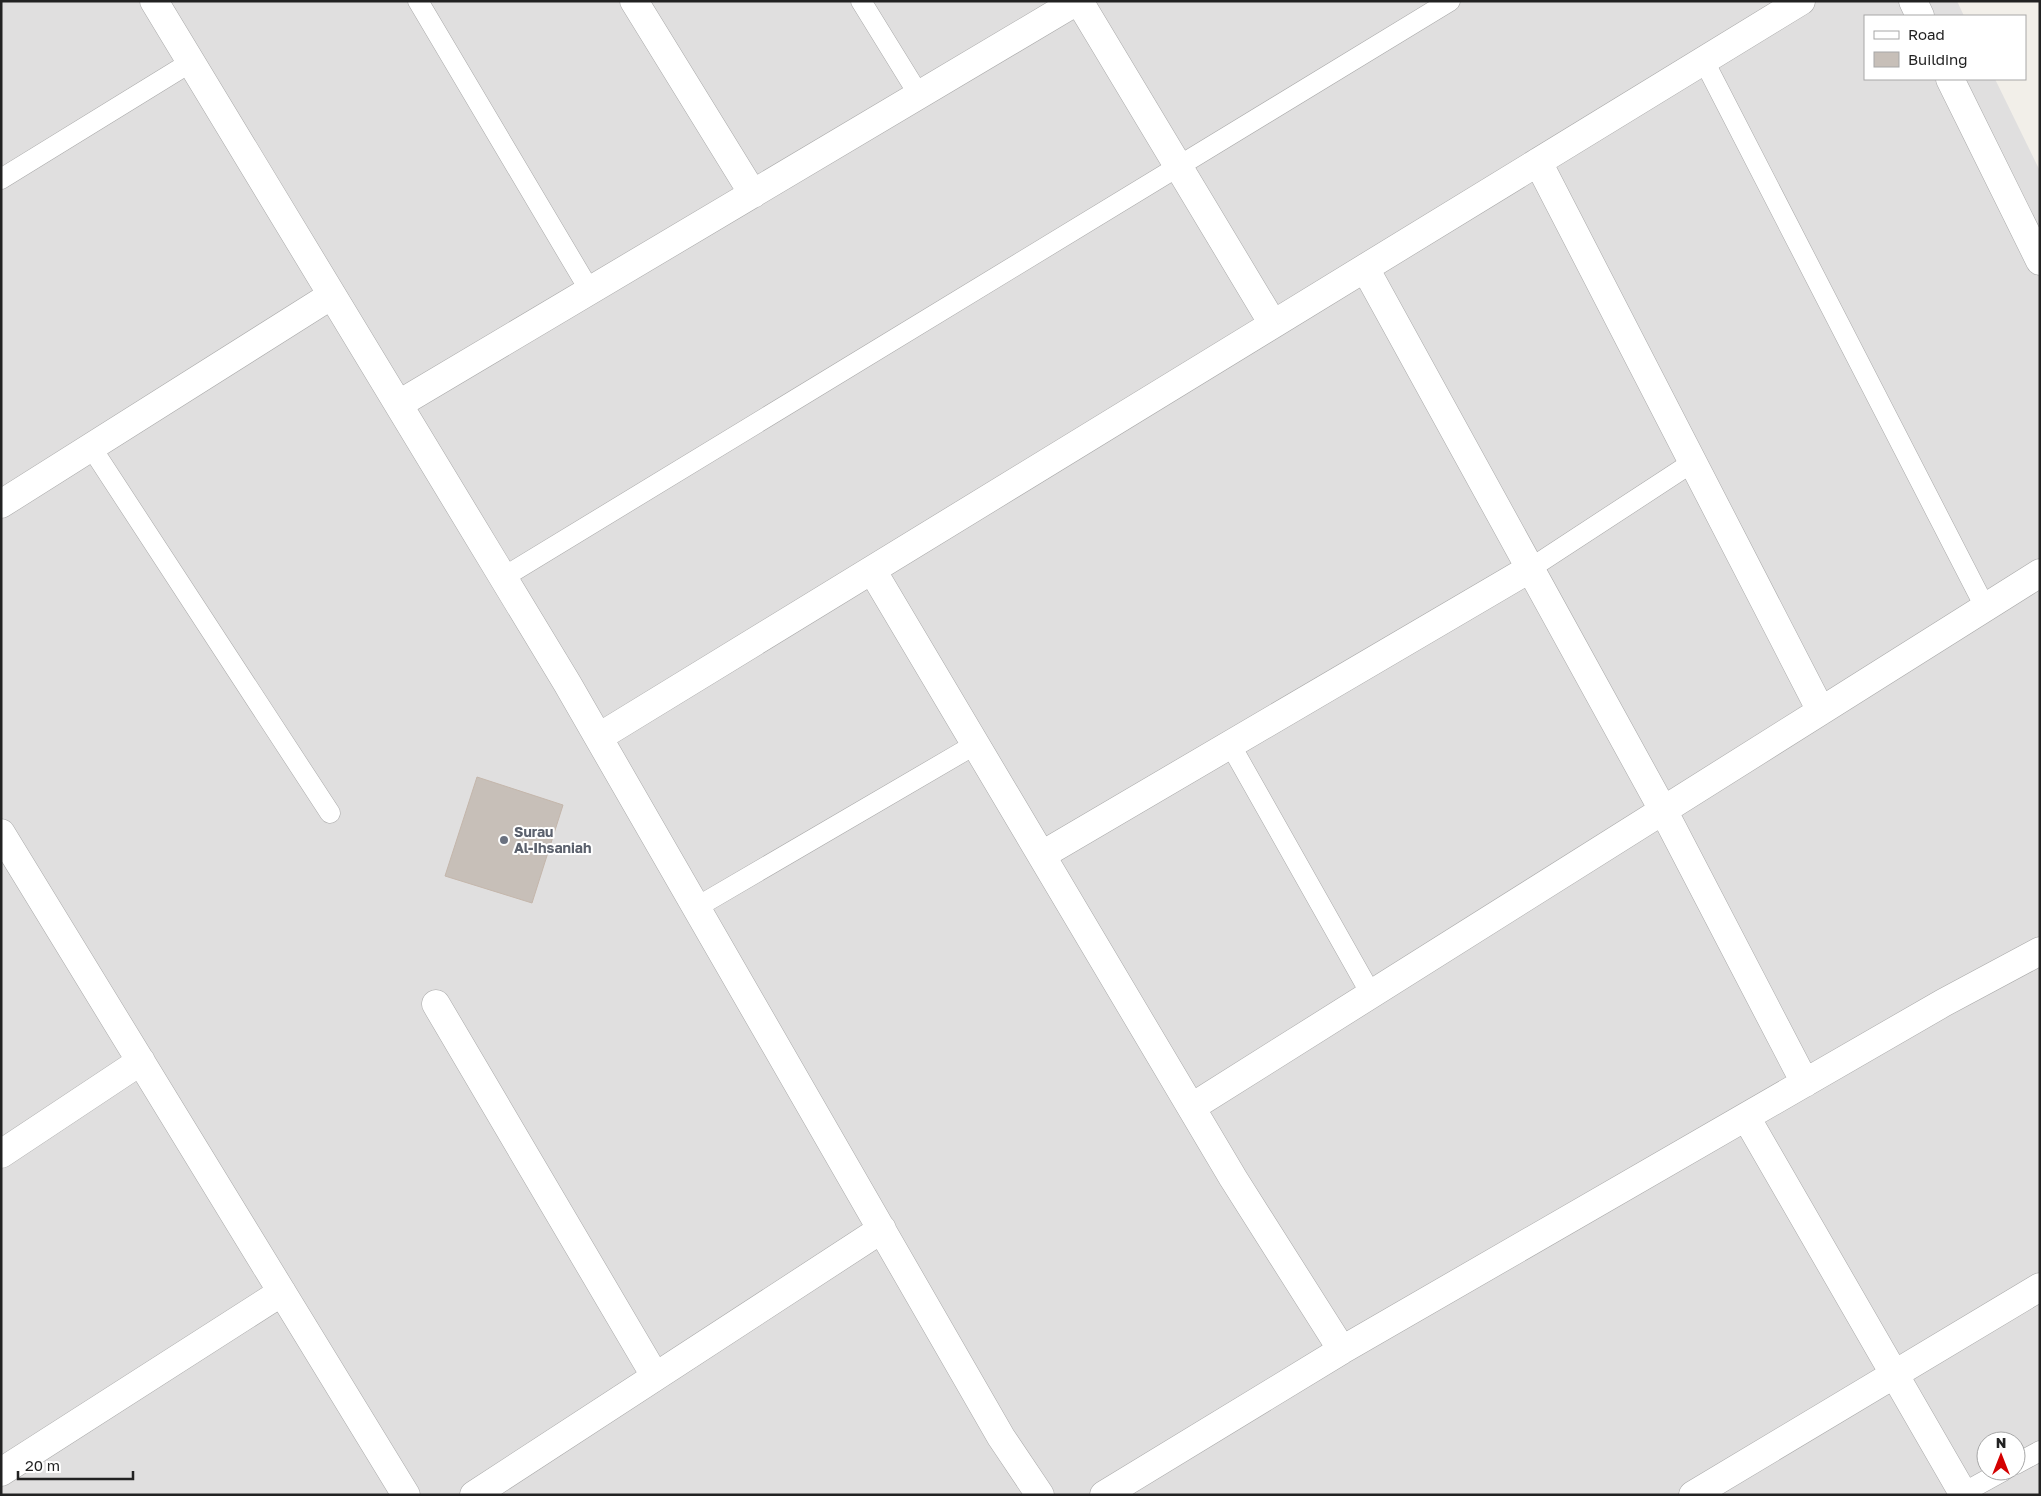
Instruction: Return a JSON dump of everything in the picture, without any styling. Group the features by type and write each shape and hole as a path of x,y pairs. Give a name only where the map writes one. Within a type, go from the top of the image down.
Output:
{"street":[{"path":"154,1 599,737 1002,1437 1040,1495"},
{"path":"634,1 752,194"},
{"path":"399,404 1078,1 1274,324"},
{"path":"599,737 1801,1"},
{"path":"1913,1 1920,15"},
{"path":"1950,80 2040,261"},
{"path":"1538,162 1821,711"},
{"path":"1365,268 1663,810 1805,1083"},
{"path":"1,504 332,295"},
{"path":"1042,855 1531,568"},
{"path":"872,570 1233,1178 1342,1350"},
{"path":"1192,1107 2040,574"},
{"path":"3,841 141,1061 406,1495"},
{"path":"1104,1495 1342,1350 1943,1003 2040,951"},
{"path":"436,1004 656,1376"},
{"path":"1,1154 141,1061"},
{"path":"1746,1117 1964,1494"},
{"path":"474,1495 882,1229"},
{"path":"1694,1495 2040,1287"},
{"path":"1,1472 282,1292"}],"lane":[{"path":"418,1 590,291"},
{"path":"861,1 919,95"},
{"path":"504,577 1450,1"},
{"path":"1704,61 1985,608"},
{"path":"1,179 191,62"},
{"path":"91,447 330,813"},
{"path":"1531,568 1693,462"},
{"path":"697,907 976,744"},
{"path":"1230,744 1371,994"},
{"path":"2026,1459 2040,1451"},
{"path":"1964,1494 1986,1481"}],"shaded area":[{"path":"1,1 1957,1 1964,15 1864,15 1864,80 1995,80 2040,171 2040,1495 1,1495"}],"building":[{"name":"Surau Al-Ihsaniah","path":"477,777 563,805 532,903 445,876"}],"place":[{"name":"Surau Al-Ihsaniah","path":"504,840"}]}
